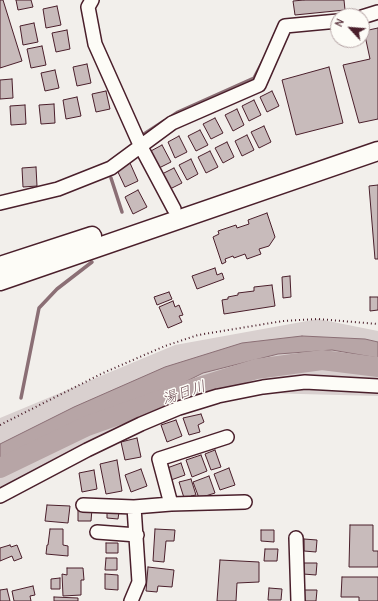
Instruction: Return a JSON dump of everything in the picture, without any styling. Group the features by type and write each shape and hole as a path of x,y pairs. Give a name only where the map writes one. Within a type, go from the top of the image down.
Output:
{"street":[{"path":"92,0 88,7 95,44 141,147 174,209"},
{"path":"0,203 58,189 111,168 172,123 259,85 285,26 330,22"},
{"path":"0,266 174,209 378,139"},
{"path":"0,281 378,151"},
{"path":"0,496 87,450 141,424 179,408 218,396 263,387 305,382 378,386"},
{"path":"171,504 159,459 227,437"},
{"path":"83,505 134,507 171,504 245,502"},
{"path":"131,601 139,582 134,507"},
{"path":"96,532 137,535"},
{"path":"296,538 298,601"}],"path":[{"path":"0,425 103,373 165,346 198,335 283,321 318,319 378,324"}],"shaded area":[{"path":"318,319 378,331 378,396 262,393 158,418 0,489 0,418 175,345"},
{"path":"302,336 365,339 378,342 378,358 332,350 278,354 203,373 157,396 0,466 0,444 74,407 165,367 242,343"}],"building":[{"path":"0,0 3,0 22,61 0,68"},
{"path":"16,0 31,0 33,7 18,10"},
{"path":"344,0 345,8 330,8 330,12 295,15 293,1"},
{"path":"57,6 61,25 46,28 43,9"},
{"path":"34,23 38,42 23,45 20,26"},
{"path":"378,28 378,119 359,123 343,65 370,59 368,48 370,48 370,30"},
{"path":"67,30 70,49 56,52 52,33"},
{"path":"42,46 46,65 31,68 27,49"},
{"path":"87,64 91,83 77,86 73,67"},
{"path":"329,67 343,123 296,135 282,80"},
{"path":"55,70 59,88 45,91 41,73"},
{"path":"12,79 13,98 0,99 0,80"},
{"path":"106,91 110,109 96,112 92,94"},
{"path":"272,91 279,106 267,112 260,97"},
{"path":"77,97 81,116 66,119 63,100"},
{"path":"254,100 261,115 249,121 242,106"},
{"path":"54,104 55,123 41,124 39,105"},
{"path":"25,105 26,124 11,125 10,106"},
{"path":"237,109 244,125 233,131 225,115"},
{"path":"215,118 223,133 211,139 203,124"},
{"path":"264,126 271,142 259,148 251,132"},
{"path":"200,130 208,145 196,151 188,136"},
{"path":"247,135 254,150 242,156 235,141"},
{"path":"179,136 187,152 175,158 168,142"},
{"path":"227,142 234,157 223,163 215,148"},
{"path":"162,145 171,162 157,169 149,152"},
{"path":"210,151 218,167 206,173 198,157"},
{"path":"191,159 198,174 187,180 179,165"},
{"path":"130,163 138,181 125,187 117,170"},
{"path":"36,167 37,186 23,187 22,168"},
{"path":"174,168 182,183 170,189 162,174"},
{"path":"378,185 378,259 375,259 369,186"},
{"path":"138,190 147,207 133,214 125,197"},
{"path":"267,213 275,237 269,246 259,249 261,254 247,259 245,254 234,258 233,256 225,259 226,262 222,264 213,237 219,234 218,231 236,225 237,228 249,224 248,220"},
{"path":"215,268 217,275 222,273 224,279 197,289 192,276"},
{"path":"290,276 291,297 283,298 282,277"},
{"path":"272,285 275,306 224,314 222,300 238,295 238,293 254,291 254,287"},
{"path":"169,292 172,299 157,305 154,297"},
{"path":"370,297 378,297 378,310 370,311"},
{"path":"173,301 175,307 179,305 183,315 179,316 182,322 168,328 159,307"},
{"path":"201,414 204,422 198,425 200,432 189,435 183,418"},
{"path":"176,420 182,436 167,442 161,425"},
{"path":"137,438 141,457 125,460 121,442"},
{"path":"215,450 221,467 211,470 205,454"},
{"path":"201,455 207,471 192,477 186,460"},
{"path":"117,460 122,491 106,494 100,464"},
{"path":"181,463 185,475 171,480 167,468"},
{"path":"229,468 235,485 220,490 214,474"},
{"path":"141,469 147,486 131,492 125,475"},
{"path":"94,470 97,489 82,492 79,473"},
{"path":"209,476 215,493 199,498 193,482"},
{"path":"191,479 196,495 191,496 192,499 185,501 179,482"},
{"path":"47,505 70,506 68,523 45,521"},
{"path":"78,509 92,509 91,521 78,521"},
{"path":"107,511 119,512 118,519 107,518"},
{"path":"350,525 373,525 373,551 378,551 378,567 349,567"},
{"path":"50,529 63,529 63,545 68,546 68,556 46,554"},
{"path":"155,529 175,530 174,541 166,541 164,562 153,561"},
{"path":"261,530 274,530 274,542 261,541"},
{"path":"304,539 317,540 316,552 304,551"},
{"path":"106,543 118,543 118,553 106,553"},
{"path":"10,545 11,547 17,545 22,558 14,561 12,556 0,561 0,548"},
{"path":"265,549 278,549 277,561 264,561"},
{"path":"106,558 117,558 117,570 105,570"},
{"path":"220,560 259,562 259,582 237,583 236,601 217,601"},
{"path":"304,563 317,563 316,575 303,574"},
{"path":"148,567 174,570 172,587 158,586 157,592 146,591"},
{"path":"67,568 83,568 84,580 81,580 81,595 63,596 62,574 67,575"},
{"path":"105,574 118,575 118,590 105,589"},
{"path":"342,577 378,577 378,601 359,601 359,597 341,597"},
{"path":"60,578 60,589 51,589 51,579"},
{"path":"33,586 35,595 30,596 31,601 14,601 12,591"},
{"path":"269,588 282,589 281,600 268,600"},
{"path":"7,589 10,601 0,601 0,590"},
{"path":"304,590 317,590 316,601 303,601"},
{"path":"54,597 78,598 78,601 54,601"}],"waterway":[{"path":"169,118 178,112 254,78 264,59"},
{"path":"144,134 164,121"},
{"path":"111,178 122,212"},
{"path":"21,398 39,308 57,289 92,262"},
{"name":"湯日川","path":"0,468 87,426 180,393 256,369 322,360 378,367"}]}
